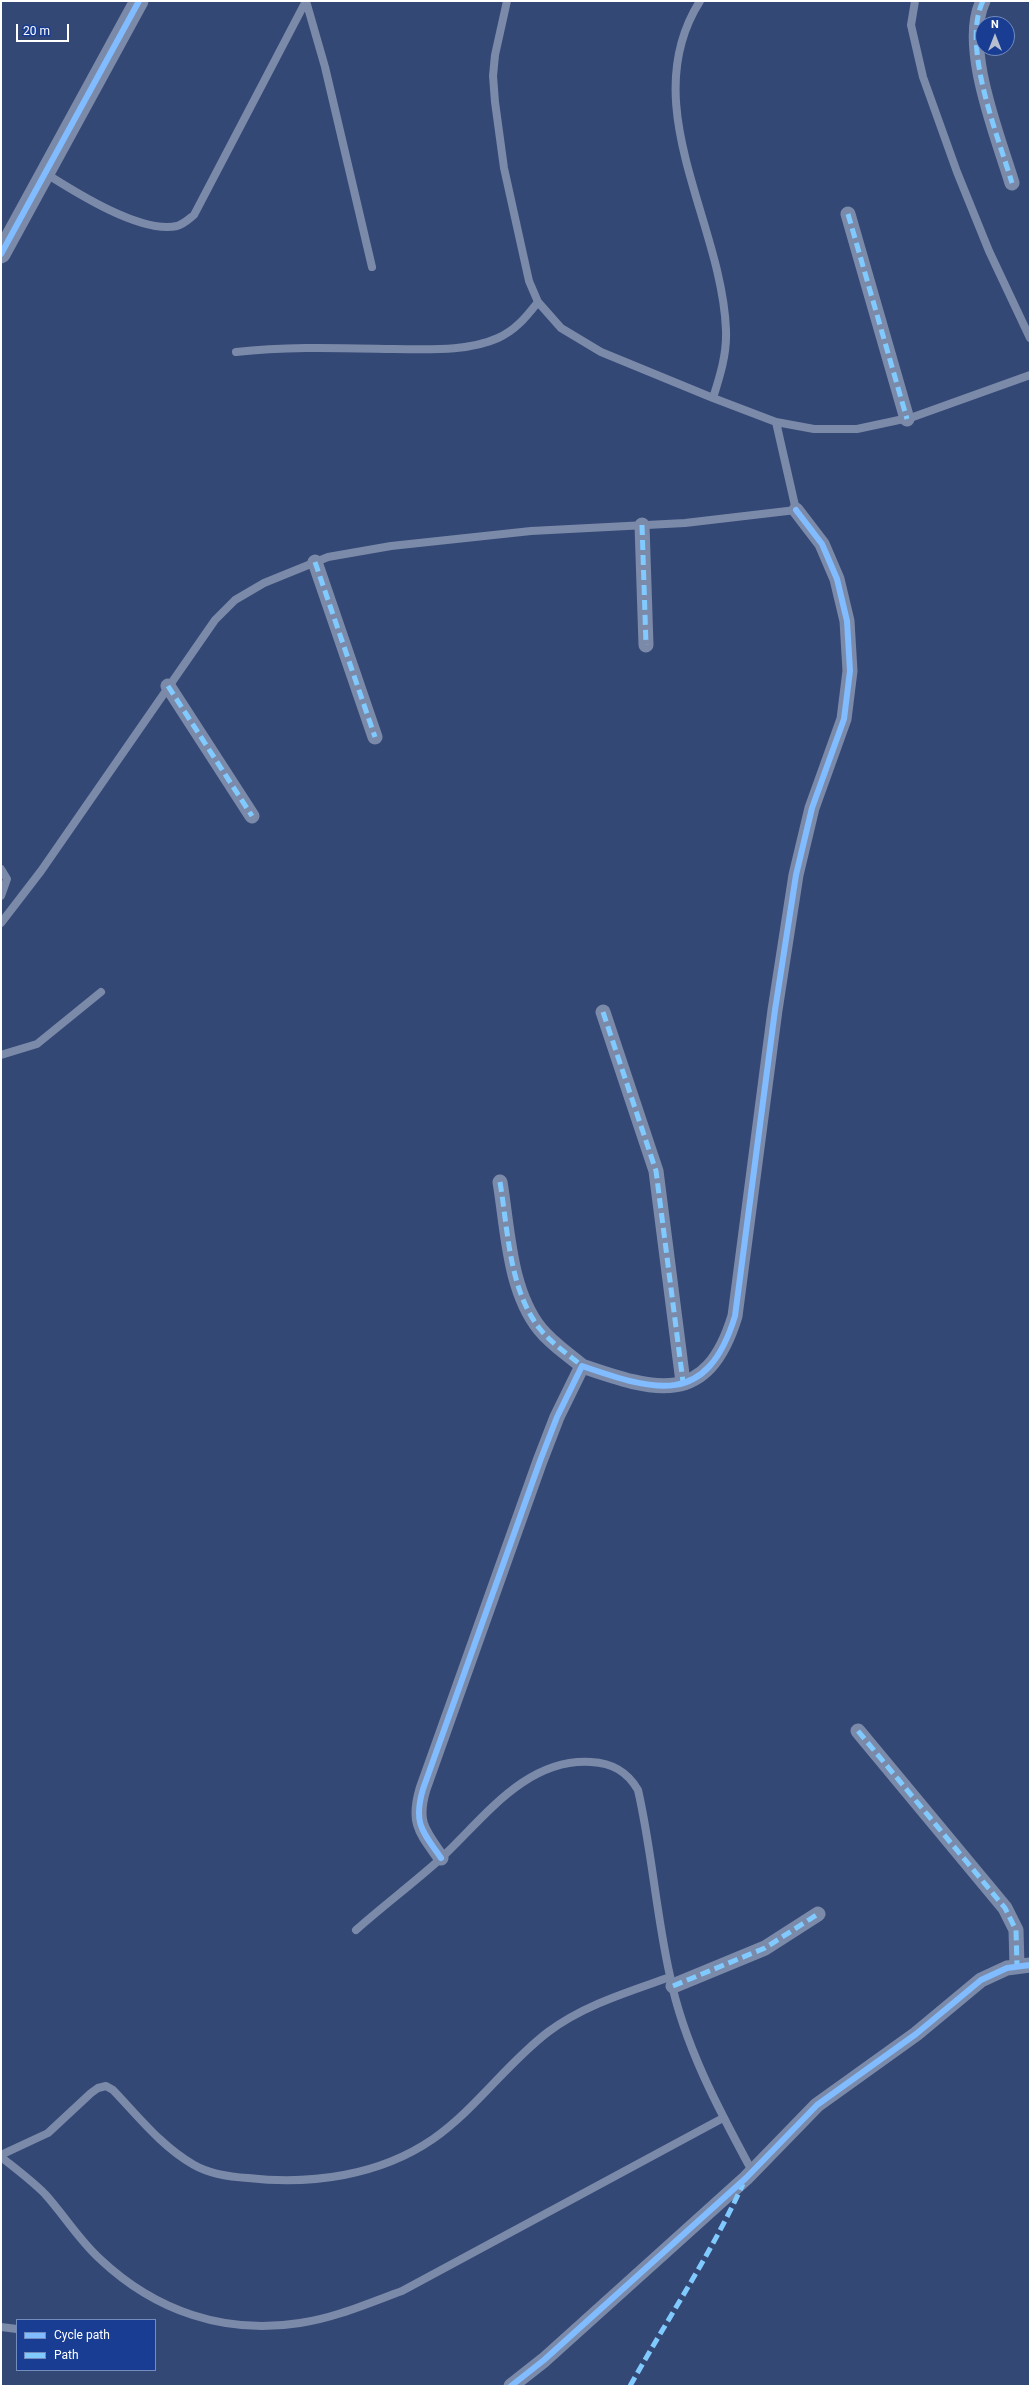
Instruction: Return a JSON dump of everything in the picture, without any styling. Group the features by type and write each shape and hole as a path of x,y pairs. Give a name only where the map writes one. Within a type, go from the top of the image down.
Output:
{"street":[{"path":"1,254 138,1"},
{"path":"983,1 976,25 977,56 1012,183"},
{"path":"848,214 907,419"},
{"path":"500,1182 513,1266 521,1294 540,1329 553,1343 582,1366 628,1382 651,1386 665,1386 683,1382 698,1375 712,1364 727,1338 735,1316 774,1010 796,875 812,808 844,719 848,695 850,647 847,621 841,592 830,559 796,510"},
{"path":"642,525 646,645"},
{"path":"315,562 375,737"},
{"path":"168,686 252,816"},
{"path":"603,1012 656,1171 683,1382"},
{"path":"441,1858 420,1829 418,1814 423,1788 540,1461 557,1416 582,1366"},
{"path":"512,2386 544,2360 752,2171 817,2105 910,2038 982,1980 1007,1968 1023,1966 1016,1930 1008,1912 858,1731"},
{"path":"671,1981 765,1948 818,1914"}],"lane":[{"path":"46,173 86,199 113,211 156,225 167,227 182,224 194,215 306,1"},
{"path":"306,1 325,67 372,267"},
{"path":"507,1 495,55 493,76 494,102 504,168 518,237 529,281 538,302 561,328 601,352 776,422 836,430 884,424 907,419 964,400 1030,374"},
{"path":"700,1 693,12 679,47 676,90 680,133 697,204 719,277 724,312 725,350 720,377 713,398"},
{"path":"914,1 911,25 923,77 957,172 983,236 1030,338"},
{"path":"236,352 303,348 420,349 470,346 488,342 511,331 538,302"},
{"path":"1,923 41,871 215,620 235,600 264,583 328,557 391,546 531,531 685,523 796,510 776,422"},
{"path":"1,869 7,879 1,896"},
{"path":"1,1055 37,1044 101,992"},
{"path":"356,1930 441,1858 504,1796 540,1771 559,1765 582,1761 602,1763 620,1769 630,1777 638,1790 671,1981 691,2044 723,2118 752,2171"},
{"path":"671,1981 597,2003 571,2017 548,2032 434,2138 394,2161 350,2174 313,2180 266,2180 231,2177 206,2171 184,2158 150,2130 113,2090 106,2086 95,2090 48,2132 1,2156 45,2195 100,2260 161,2304 202,2318 236,2325 264,2326 316,2319 345,2312 402,2291 723,2118"},
{"path":"1,2327 16,2329"}],"marked path":[{"path":"983,1 977,20 976,42 979,66 991,117 1012,183"},
{"path":"848,214 907,419"},
{"path":"642,525 646,645"},
{"path":"315,562 375,737"},
{"path":"168,686 252,816"},
{"path":"603,1012 656,1171 683,1382"},
{"path":"500,1182 511,1259 522,1296 540,1329 555,1344 582,1366"},
{"path":"858,1731 1005,1908 1016,1930 1017,1966"},
{"path":"673,1986 765,1948 818,1914"},
{"path":"630,2386 717,2236 743,2184"}],"cycle path":[{"path":"1,254 139,1"},
{"path":"441,1858 424,1833 419,1819 420,1801 423,1789 540,1461 557,1417 582,1366 633,1382 655,1385 675,1385 694,1379 710,1366 723,1346 735,1316 775,1010 796,875 812,808 844,719 850,671 847,621 837,579 822,544 796,510"},
{"path":"511,2386 544,2360 746,2178 817,2105 916,2034 981,1980 1007,1968 1030,1965"}]}
